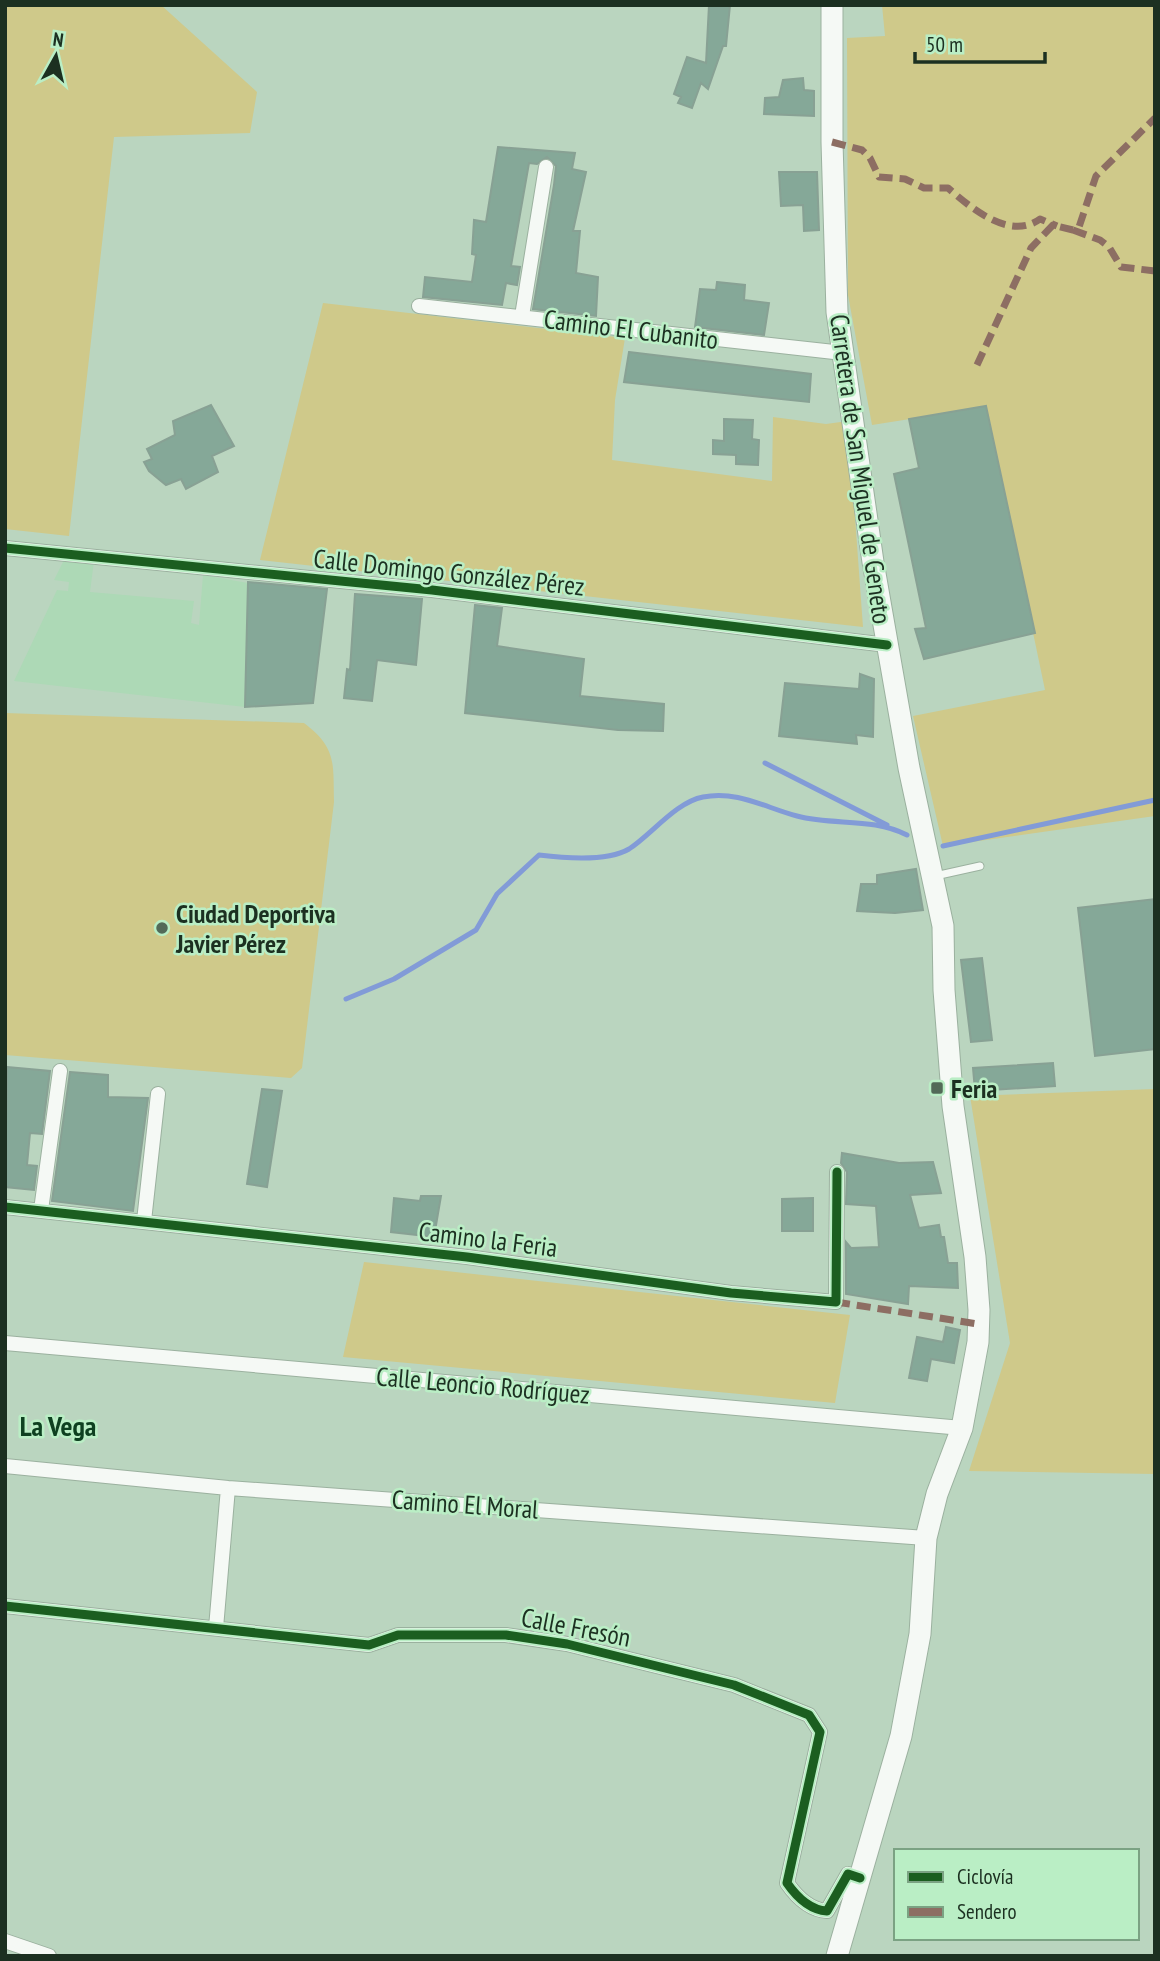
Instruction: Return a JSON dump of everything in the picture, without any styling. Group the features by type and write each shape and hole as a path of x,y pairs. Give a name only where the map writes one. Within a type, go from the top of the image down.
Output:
{"main road":[{"name":"Carretera de San Miguel de Geneto","path":"832,5 834,271 887,645 909,768 943,926 953,1106 975,1257 979,1310 978,1342 961,1428 937,1494 926,1538 920,1634 913,1682 901,1736 837,1956"}],"street":[{"path":"522,316 546,167"},
{"name":"Camino El Cubanito","path":"419,306 844,353"},
{"name":"Calle Domingo González Pérez","path":"5,548 432,590 887,645"},
{"path":"41,1210 60,1071"},
{"path":"144,1221 158,1094"},
{"name":"Camino la Feria","path":"5,1207 467,1257 731,1293 836,1302 837,1172"},
{"name":"Calle Leoncio Rodríguez","path":"5,1343 961,1428"},
{"name":"Camino El Moral","path":"5,1466 228,1488 926,1538"},
{"path":"216,1628 228,1488"},
{"name":"Calle Fresón","path":"5,1606 369,1645 398,1635 506,1635 567,1644 734,1685 809,1715 820,1732 787,1883 797,1897 819,1910 827,1911 848,1874 860,1878"},
{"path":"5,1941 49,1956"}],"lane":[{"path":"934,876 980,866"}],"shaded area":[{"path":"5,5 161,5 257,92 250,133 114,137 69,536 5,529"},
{"path":"882,5 1155,5 1155,816 943,846 913,716 1045,690 986,407 872,425 848,295 847,38 885,36"},
{"path":"323,303 625,338 615,400 612,460 772,481 773,417 826,424 848,421 863,627 260,560"},
{"path":"65,558 94,561 90,592 194,601 191,623 199,625 203,575 248,583 245,707 14,681 57,590 68,591 69,582 54,580"},
{"name":"Ciudad Deportiva Javier Pérez","path":"5,713 304,723 322,740 333,766 334,802 302,1068 291,1078 5,1055"},
{"path":"1155,1089 1155,1474 969,1471 1010,1343 970,1096"},
{"path":"364,1262 850,1315 835,1403 343,1357"}],"building":[{"path":"709,5 730,5 726,46 723,46 708,89 701,83 692,108 678,103 681,97 674,94 687,57 706,63"},
{"path":"803,78 804,90 814,91 814,116 764,114 765,98 779,97 783,80"},
{"path":"498,147 575,153 572,169 586,172 573,231 580,231 576,273 598,277 596,316 533,309 556,166 547,157 537,164 529,163 511,266 520,267 517,285 506,283 502,305 423,297 425,277 472,282 476,255 472,254 474,220 486,222"},
{"path":"779,172 817,172 819,230 804,231 803,205 781,206"},
{"path":"717,282 745,285 744,300 769,303 764,335 695,327 700,289 716,290"},
{"path":"629,352 811,374 809,402 624,382"},
{"path":"211,405 234,446 212,456 218,472 186,489 181,479 166,485 149,471 144,462 152,459 147,449 175,435 173,421"},
{"path":"986,406 1035,633 924,659 915,629 926,628 894,474 919,468 909,419"},
{"path":"724,419 753,420 752,439 759,440 758,465 736,464 736,455 713,454 713,440 724,441"},
{"path":"248,582 327,589 313,703 245,707"},
{"path":"355,594 422,599 416,665 377,660 372,701 344,698 347,669 350,670"},
{"path":"475,605 502,608 497,646 584,659 580,696 664,704 663,731 618,730 465,713"},
{"path":"860,674 874,679 873,737 856,735 857,744 779,736 785,683 859,689"},
{"path":"916,869 923,910 895,913 857,911 861,884 877,884 877,875"},
{"path":"1155,899 1155,1049 1095,1056 1078,908"},
{"path":"982,958 992,1040 971,1042 961,960"},
{"path":"1053,1063 1055,1086 975,1091 973,1068"},
{"path":"7,1067 50,1071 42,1134 30,1133 27,1165 37,1166 34,1190 5,1187"},
{"path":"70,1072 108,1075 108,1097 148,1098 133,1211 52,1201"},
{"path":"262,1089 282,1091 267,1187 247,1184"},
{"path":"842,1153 899,1163 933,1162 941,1193 910,1195 919,1228 939,1225 948,1263 957,1263 958,1288 909,1286 908,1304 846,1294 846,1242 851,1248 879,1247 876,1206 846,1204 847,1172 841,1163"},
{"path":"421,1196 441,1196 434,1237 391,1232 394,1198 420,1201"},
{"path":"813,1198 813,1231 782,1231 782,1199"},
{"path":"946,1327 960,1330 954,1363 931,1359 927,1381 909,1378 917,1337 943,1342"}],"waterway":[{"path":"765,763 887,825"},
{"path":"346,999 394,979 476,930 497,894 539,855 585,858 620,853 637,843 683,805 703,797 716,795 740,798 797,816 880,826 907,835"},
{"path":"943,846 1155,800"}],"marked path":[{"path":"977,365 1031,248 1053,225 1073,230 1079,227 1096,176 1155,118"},
{"path":"832,142 862,150 870,158 879,177 905,179 924,188 948,188 979,212 1004,224 1028,225 1040,219 1057,226"},
{"path":"1073,230 1100,240 1109,247 1121,267 1155,271"},
{"path":"836,1302 978,1324"}],"cycle path":[{"path":"5,548 432,590 887,645"},
{"path":"5,1207 467,1257 731,1293 836,1302 837,1172"},
{"path":"5,1606 369,1645 398,1635 506,1635 567,1644 734,1685 809,1715 820,1732 787,1883 804,1901 827,1911 848,1874 860,1878"}],"place":[{"name":"Ciudad Deportiva Javier Pérez","path":"162,928"},
{"name":"Feria","path":"937,1088"}],"district":[{"name":"La Vega","path":"58,1425"}]}
